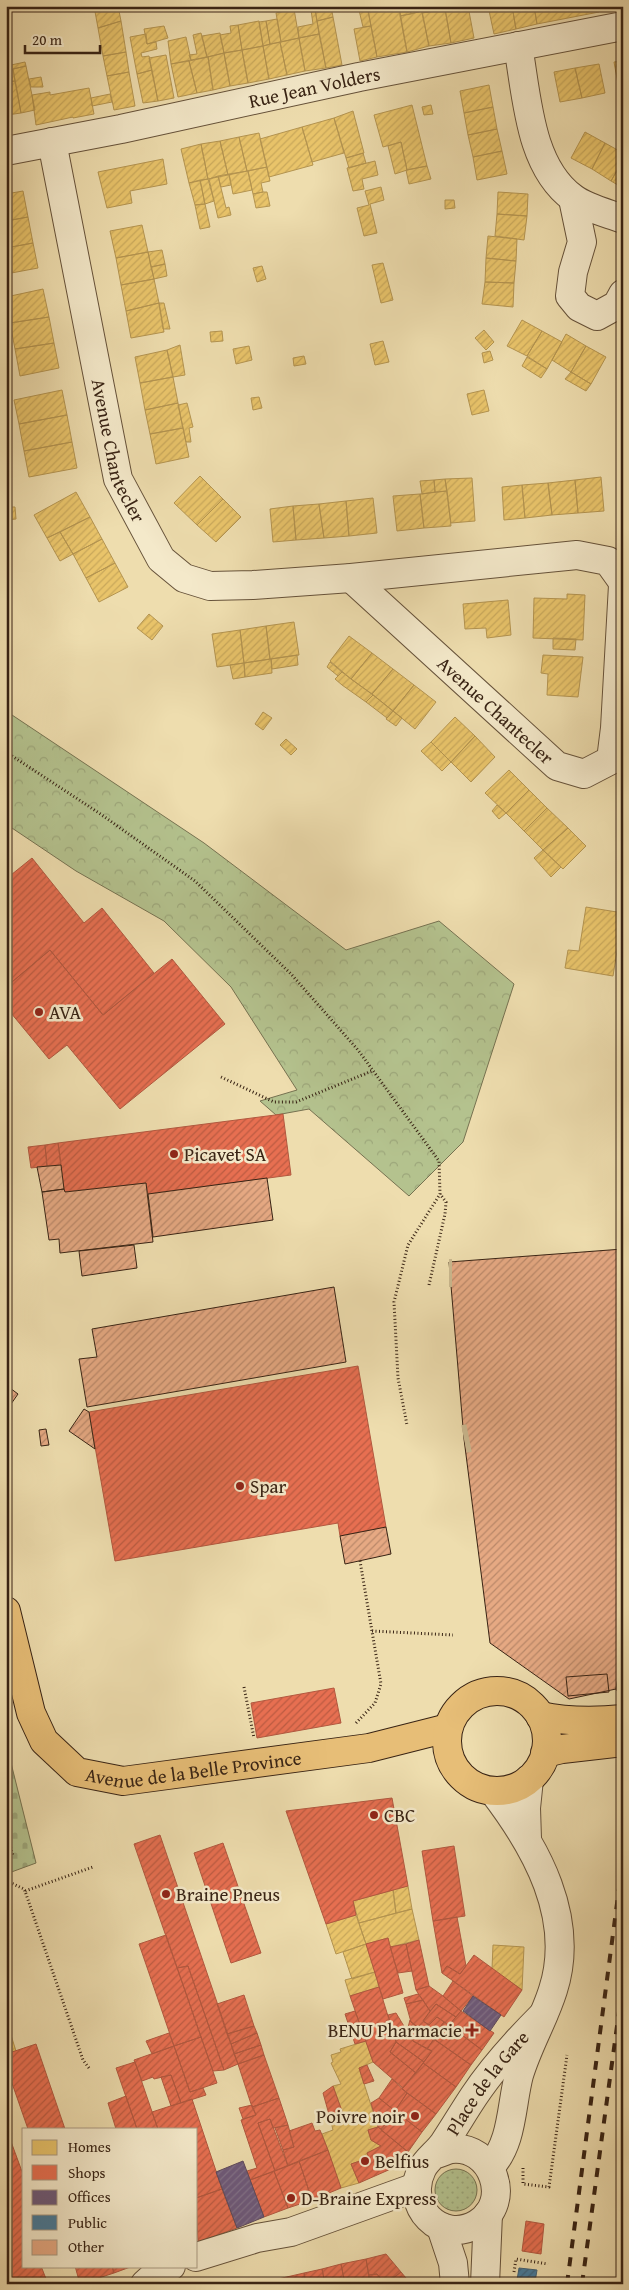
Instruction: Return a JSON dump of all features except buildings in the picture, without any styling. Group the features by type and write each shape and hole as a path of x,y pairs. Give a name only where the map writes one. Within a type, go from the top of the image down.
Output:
{"main road":[{"name":"Avenue de la Belle Province","path":"6,1611 31,1713 44,1741 77,1772 123,1781 362,1739 448,1728"},
{"path":"495,1691 521,1698 532,1706 540,1716 547,1740 545,1753 540,1767 530,1779 514,1788 493,1791 481,1789 467,1781 456,1770 447,1747 448,1728 455,1713 462,1705 482,1694 495,1691"},
{"path":"540,1716 561,1721 597,1722 620,1731"},
{"path":"545,1753 620,1731"},
{"name":"Avenue de la Belle Province","path":"362,1739 449,1756"}],"street":[{"name":"Rue Jean Volders","path":"6,151 311,89 359,77 623,26"},
{"path":"518,46 538,151 550,176 574,199 623,219"},
{"name":"Avenue Chantecler","path":"52,142 118,479 161,559 184,578 210,586 351,578 577,555 608,560 623,584 615,728 611,760 584,774 557,766 351,578"},
{"path":"574,199 582,242 573,272 570,296 579,307 597,316 617,305 623,294"},
{"name":"Place de la Gare","path":"527,1839 526,1808 530,1779"},
{"name":"Place de la Gare","path":"436,2154 451,2149 466,2150 480,2156 490,2167 497,2160 506,2141 522,2065 553,1991 559,1962 560,1934 551,1893 527,1839 493,1791"},
{"name":"Place de la Gare","path":"416,2186 422,2168 436,2154 474,2096 508,2051 542,2014"},
{"path":"198,2256 257,2238 291,2232 416,2186 418,2203 427,2217 441,2227 454,2230 467,2228 479,2223 488,2214 496,2199 496,2183 490,2167"},
{"path":"485,2284 488,2214"},
{"path":"441,2227 453,2263 455,2284"},
{"path":"145,2284 168,2268"}],"path":[{"path":"6,752 100,813 195,881 291,974 358,1050 439,1161 440,1194 408,1246 394,1302 398,1378 407,1425"},
{"path":"221,1077 274,1102 296,1102 372,1071"},
{"path":"429,1285 445,1214 446,1202 440,1194"},
{"path":"360,1561 381,1684 375,1703 356,1722 362,1739"},
{"path":"372,1631 453,1635"},
{"path":"244,1687 254,1734"},
{"path":"6,1830 7,1839 14,1856"},
{"path":"6,1852 12,1851"},
{"path":"25,1891 93,1867"},
{"path":"6,1883 9,1882 25,1891 83,2060 89,2068"},
{"path":"523,2184 549,2186 567,2055"},
{"path":"514,2275 516,2259 548,2264"}],"green space":[{"path":"6,711 204,843 346,950 439,921 514,984 463,1142 409,1196 309,1109 276,1115 260,1101 297,1090 231,987 164,921 76,871 6,824"},
{"path":"6,1743 36,1863 6,1874"},
{"path":"460,2169 468,2172 474,2178 477,2190 474,2202 468,2208 452,2211 444,2208 438,2202 435,2186 438,2178 444,2172"}],"tunnel":[{"path":"464,1439 469,1438"}],"railway":[{"path":"567,2284 621,1873"},
{"path":"582,2284 623,1982"}],"place":[{"name":"AVA","path":"39,1012"},
{"name":"Picavet SA","path":"174,1154"},
{"name":"Spar","path":"240,1486"},
{"name":"CBC","path":"374,1815"},
{"name":"Braine Pneus","path":"166,1894"},
{"name":"BENU Pharmacie","path":"472,2030"},
{"name":"Poivre noir","path":"415,2116"},
{"name":"Belfius","path":"365,2161"},
{"name":"D-Braine Express","path":"291,2198"}]}
